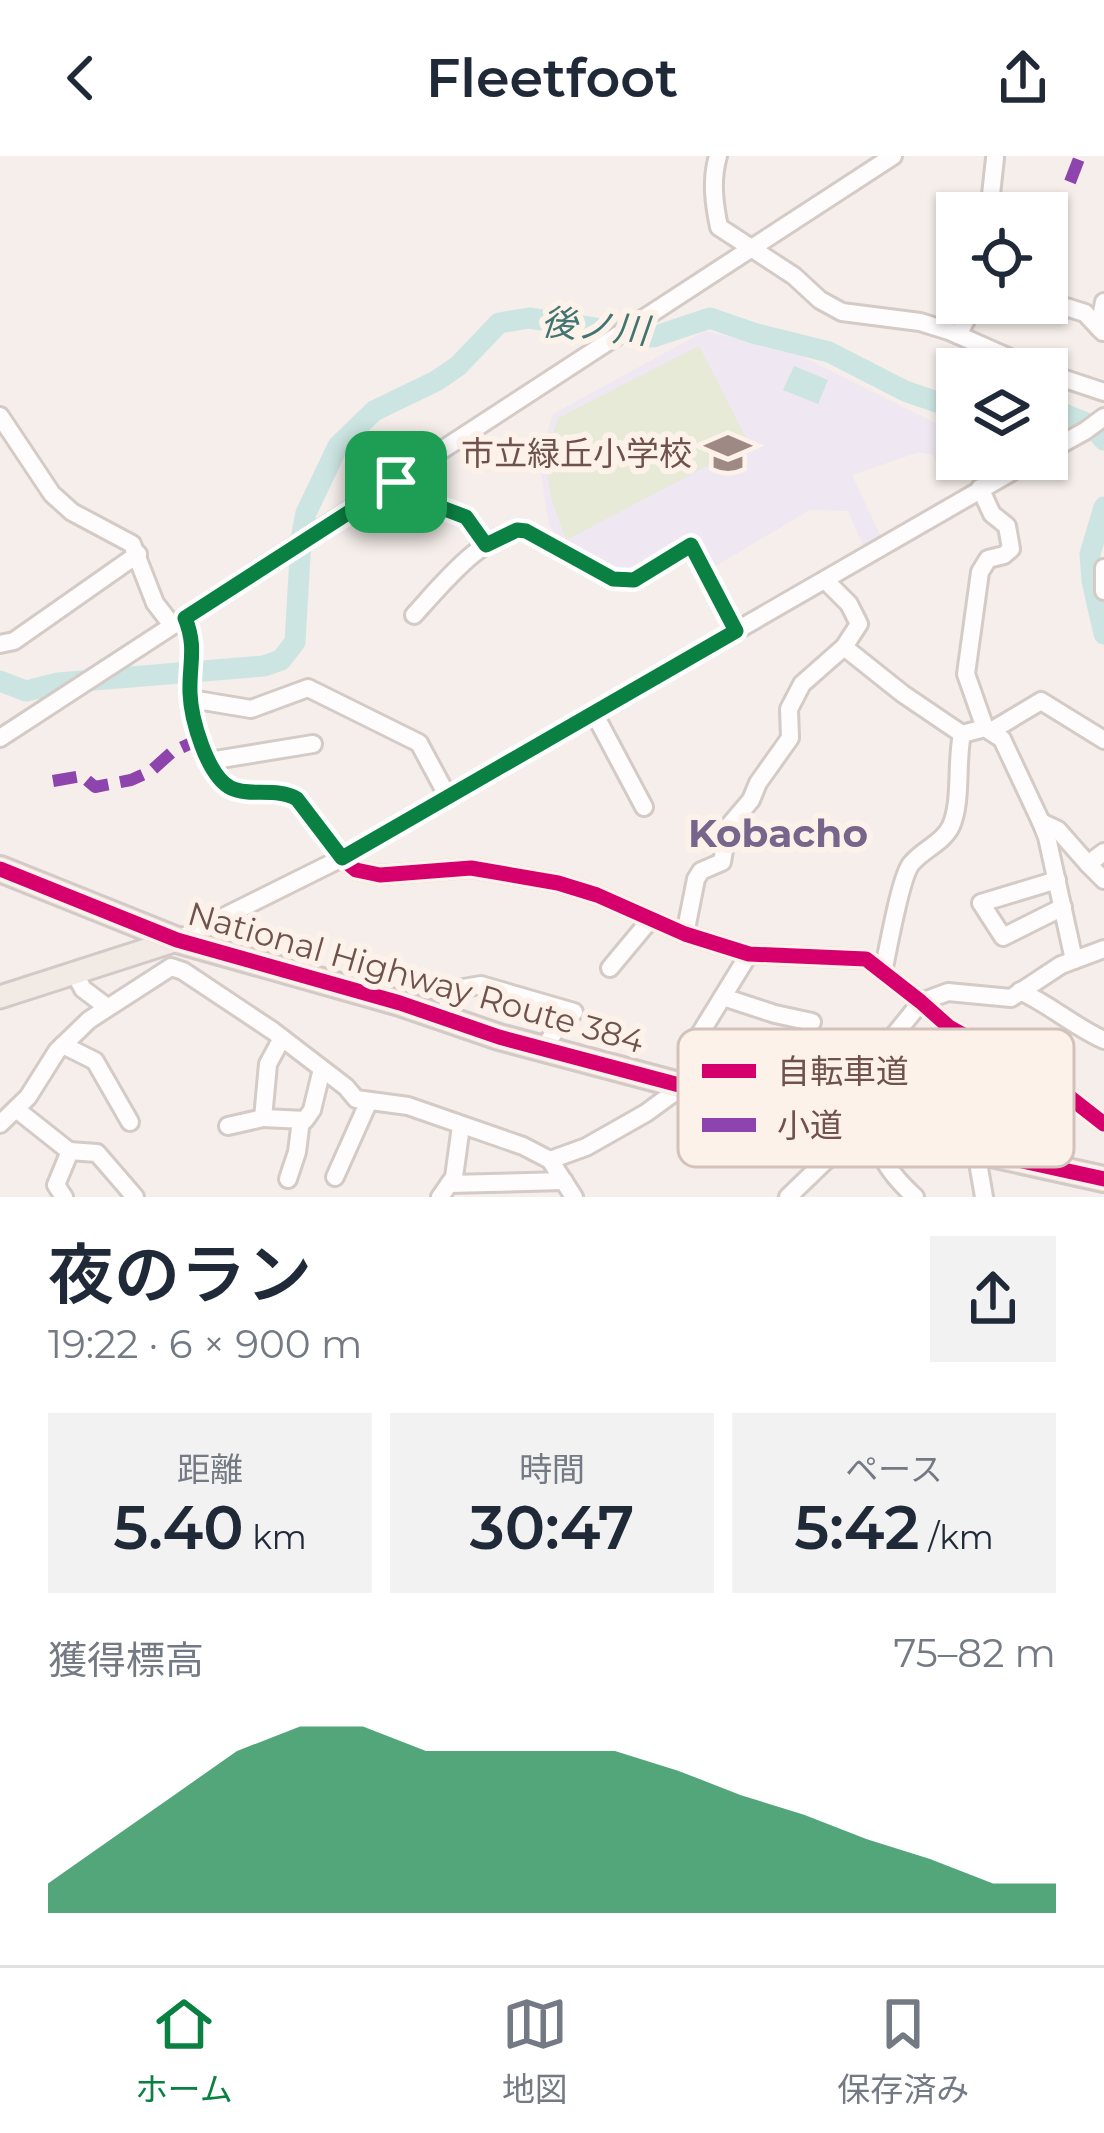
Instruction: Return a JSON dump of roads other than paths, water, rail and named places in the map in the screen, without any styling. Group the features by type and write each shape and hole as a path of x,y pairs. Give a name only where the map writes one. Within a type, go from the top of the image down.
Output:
{"highway":[{"name":"National Highway Route 384","path":"0,869 177,940 678,1085"},
{"name":"National Highway Route 384","path":"1049,1167 1104,1179"}],"main road":[{"path":"0,997 177,940"}],"street":[{"path":"718,156 714,204 719,227 794,276 820,300 842,312 920,322 987,348"},
{"path":"0,737 893,156"},
{"path":"991,192 995,158"},
{"path":"1101,330 1104,302"},
{"path":"1068,308 1085,313 1101,330"},
{"path":"958,335 964,324"},
{"path":"1068,381 1104,392"},
{"path":"0,416 52,494 72,512 132,544 155,603 193,638 194,721 214,771 232,788 297,799 356,870 380,875 471,868 559,883 685,934 749,954 866,959 953,1029"},
{"path":"1068,440 1103,420"},
{"path":"177,940 342,858 995,480"},
{"path":"396,482 405,494 466,517 486,545"},
{"path":"980,488 992,514 1007,526 1011,549 988,559 980,572 966,674 988,730 1002,739 1042,822 1074,960"},
{"path":"414,615 467,557 517,530 613,579 634,580 691,545 736,631"},
{"path":"0,644 14,641 138,554"},
{"path":"1104,568 1104,591"},
{"path":"685,934 695,879 700,871 722,862 728,827 790,738 789,710 802,684 844,647 859,624 849,604 825,580"},
{"path":"844,647 962,734 988,730 1041,701 1104,740"},
{"path":"191,699 251,709 308,688 419,742 448,797"},
{"path":"594,713 644,807"},
{"path":"883,972 902,878 912,862 949,832 962,734"},
{"path":"209,761 313,745"},
{"path":"1042,822 1058,830 1104,880"},
{"path":"1088,863 1104,852"},
{"path":"1057,880 981,903 1003,937 1063,907"},
{"path":"610,968 650,920"},
{"path":"899,1029 921,1002 948,992 1011,998 1061,965 1104,949"},
{"path":"703,1029 749,954"},
{"path":"0,1124 28,1097 63,1045 107,1007 172,967 282,1038 356,1099 408,1106 523,1146 550,1160 569,1189"},
{"path":"74,973 82,989 107,1007"},
{"path":"444,1018 452,990 481,985 574,1012 543,1048"},
{"path":"1020,992 1104,1040"},
{"path":"723,997 812,1022"},
{"path":"263,1118 268,1064 282,1038"},
{"path":"63,1045 95,1061 130,1122"},
{"path":"228,1126 263,1118 305,1120 322,1069"},
{"path":"550,1160 586,1147 678,1090"},
{"path":"1074,1100 1104,1124"},
{"path":"335,1177 369,1101"},
{"path":"16,1109 70,1151 97,1153 135,1197"},
{"path":"288,1179 302,1120"},
{"path":"461,1126 449,1191 569,1189"},
{"path":"64,1197 56,1185 70,1151"},
{"path":"788,1197 819,1167"},
{"path":"887,1167 915,1197"},
{"path":"979,1167 984,1197"}],"water":[{"path":"794,366 828,380 818,404 783,390"}],"waterway":[{"name":"後ノ川","path":"0,681 26,691 58,683 264,666 281,660 295,642 306,513 338,446 374,411 458,366 499,323 529,318 653,337 710,318 829,352 936,402"},
{"name":"後ノ川","path":"1068,416 1091,425 1104,440"},
{"name":"後ノ川","path":"1104,507 1090,554 1104,634"}],"place":[{"name":"市立緑丘小学校","path":"728,453"}],"district":[{"name":"Kobacho","path":"778,833"}]}
